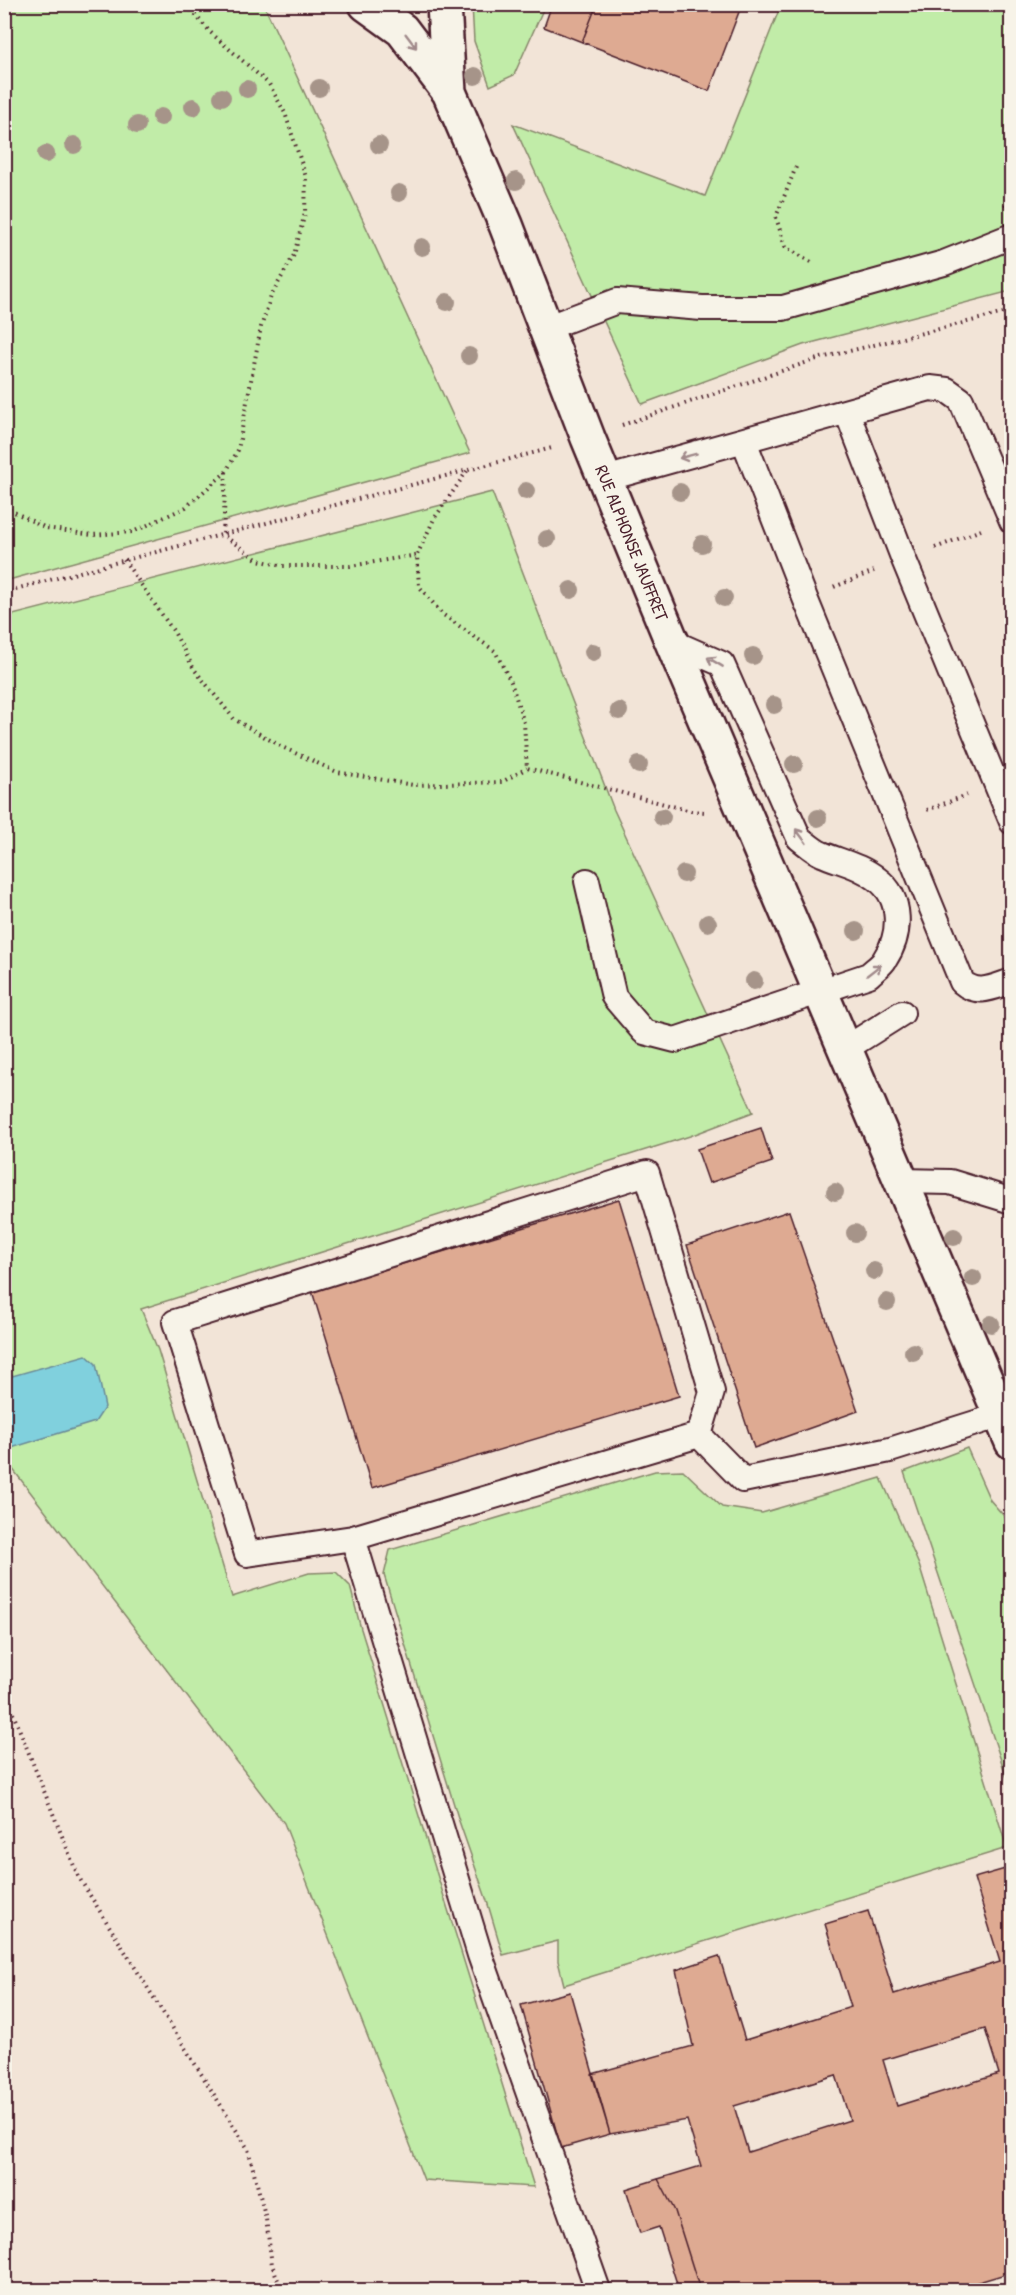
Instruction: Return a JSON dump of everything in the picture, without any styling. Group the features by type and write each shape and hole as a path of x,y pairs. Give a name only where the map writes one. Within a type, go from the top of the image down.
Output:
{"street":[{"name":"RUE ALPHONSE JAUFFRET","path":"366,4 402,30 449,92 506,225 588,438 672,642 1006,1429"},
{"name":"RUE ALPHONSE JAUFFRET","path":"444,4 449,92"}],"lane":[{"path":"546,328 617,301 702,308 783,308 944,263 1011,236"},
{"path":"606,479 930,388 947,390 961,400 1011,521"},
{"path":"847,412 904,560 1011,822"},
{"path":"744,441 805,598 962,982 969,989 979,991 1011,981"},
{"path":"587,881 614,997 644,1032 675,1040 869,975 884,961 895,940 898,922 892,897 879,880 854,865 820,853 799,838 722,664 672,642"},
{"path":"898,922 933,909"},
{"path":"845,1049 902,1013"},
{"path":"647,1173 712,1392 699,1435 353,1538 246,1554 175,1322 647,1173"},
{"path":"900,1181 950,1182 1011,1201"},
{"path":"699,1435 743,1480 1006,1429"},
{"path":"353,1538 480,1955 598,2290"}],"path":[{"path":"4,507 46,528 92,535 133,532 186,507 226,472 238,450 261,327 271,296 294,255 305,213 306,177 285,113 269,84 210,32 186,4"},
{"path":"796,167 776,217 785,247 820,267"},
{"path":"1003,211 1011,193"},
{"path":"4,592 588,438 817,359 1011,311"},
{"path":"467,470 434,519 417,555 420,586 442,614 495,651 510,682 524,723 527,768"},
{"path":"223,535 226,472"},
{"path":"223,535 258,560 283,566 351,566 417,555"},
{"path":"124,560 174,632 194,669 234,719 282,747 337,772 413,784 502,782 527,768 691,811 746,815"},
{"path":"898,821 996,784"},
{"path":"4,1691 78,1876 248,2149 266,2220 272,2265 282,2290"}],"green space":[{"path":"472,4 545,5 514,75 490,86 474,41"},
{"path":"4,5 264,5 470,453 5,581"},
{"path":"781,5 1011,5 1011,291 803,345 642,404 513,124 705,196"},
{"path":"492,492 614,810 753,1112 690,1136 141,1309 158,1350 232,1597 309,1573 336,1572 350,1586 361,1629 534,2187 424,2180 284,1823 5,1459 5,617"},
{"path":"967,1448 990,1500 1011,1524 1011,1790 904,1472"},
{"path":"683,1470 722,1507 762,1513 881,1478 919,1565 1007,1848 564,1985 558,1961 558,1941 503,1955 459,1821 384,1575 390,1550 655,1471"}],"water":[{"path":"86,1355 96,1364 105,1407 95,1422 5,1450 5,1378"}],"building":[{"path":"552,4 597,4 582,42 544,27"},
{"path":"597,4 742,4 709,91 582,42"},
{"path":"761,1128 772,1162 709,1183 697,1149"},
{"path":"619,1199 679,1396 372,1488 312,1291"},
{"path":"789,1211 858,1411 754,1448 687,1245"},
{"path":"1012,1867 1012,2272 952,2290 700,2290 675,2211 658,2179 701,2166 687,2120 610,2134 592,2074 693,2046 676,1970 719,1956 745,2040 851,2007 825,1924 868,1911 894,1994 1000,1962 974,1878","holes":["985,2029 999,2074 897,2106 883,2060","836,2075 850,2120 748,2152 734,2106"]},
{"path":"570,1992 610,2134 561,2148 521,2005"},
{"path":"658,2179 675,2211 700,2290 679,2290 659,2227 640,2233 626,2189"}]}
